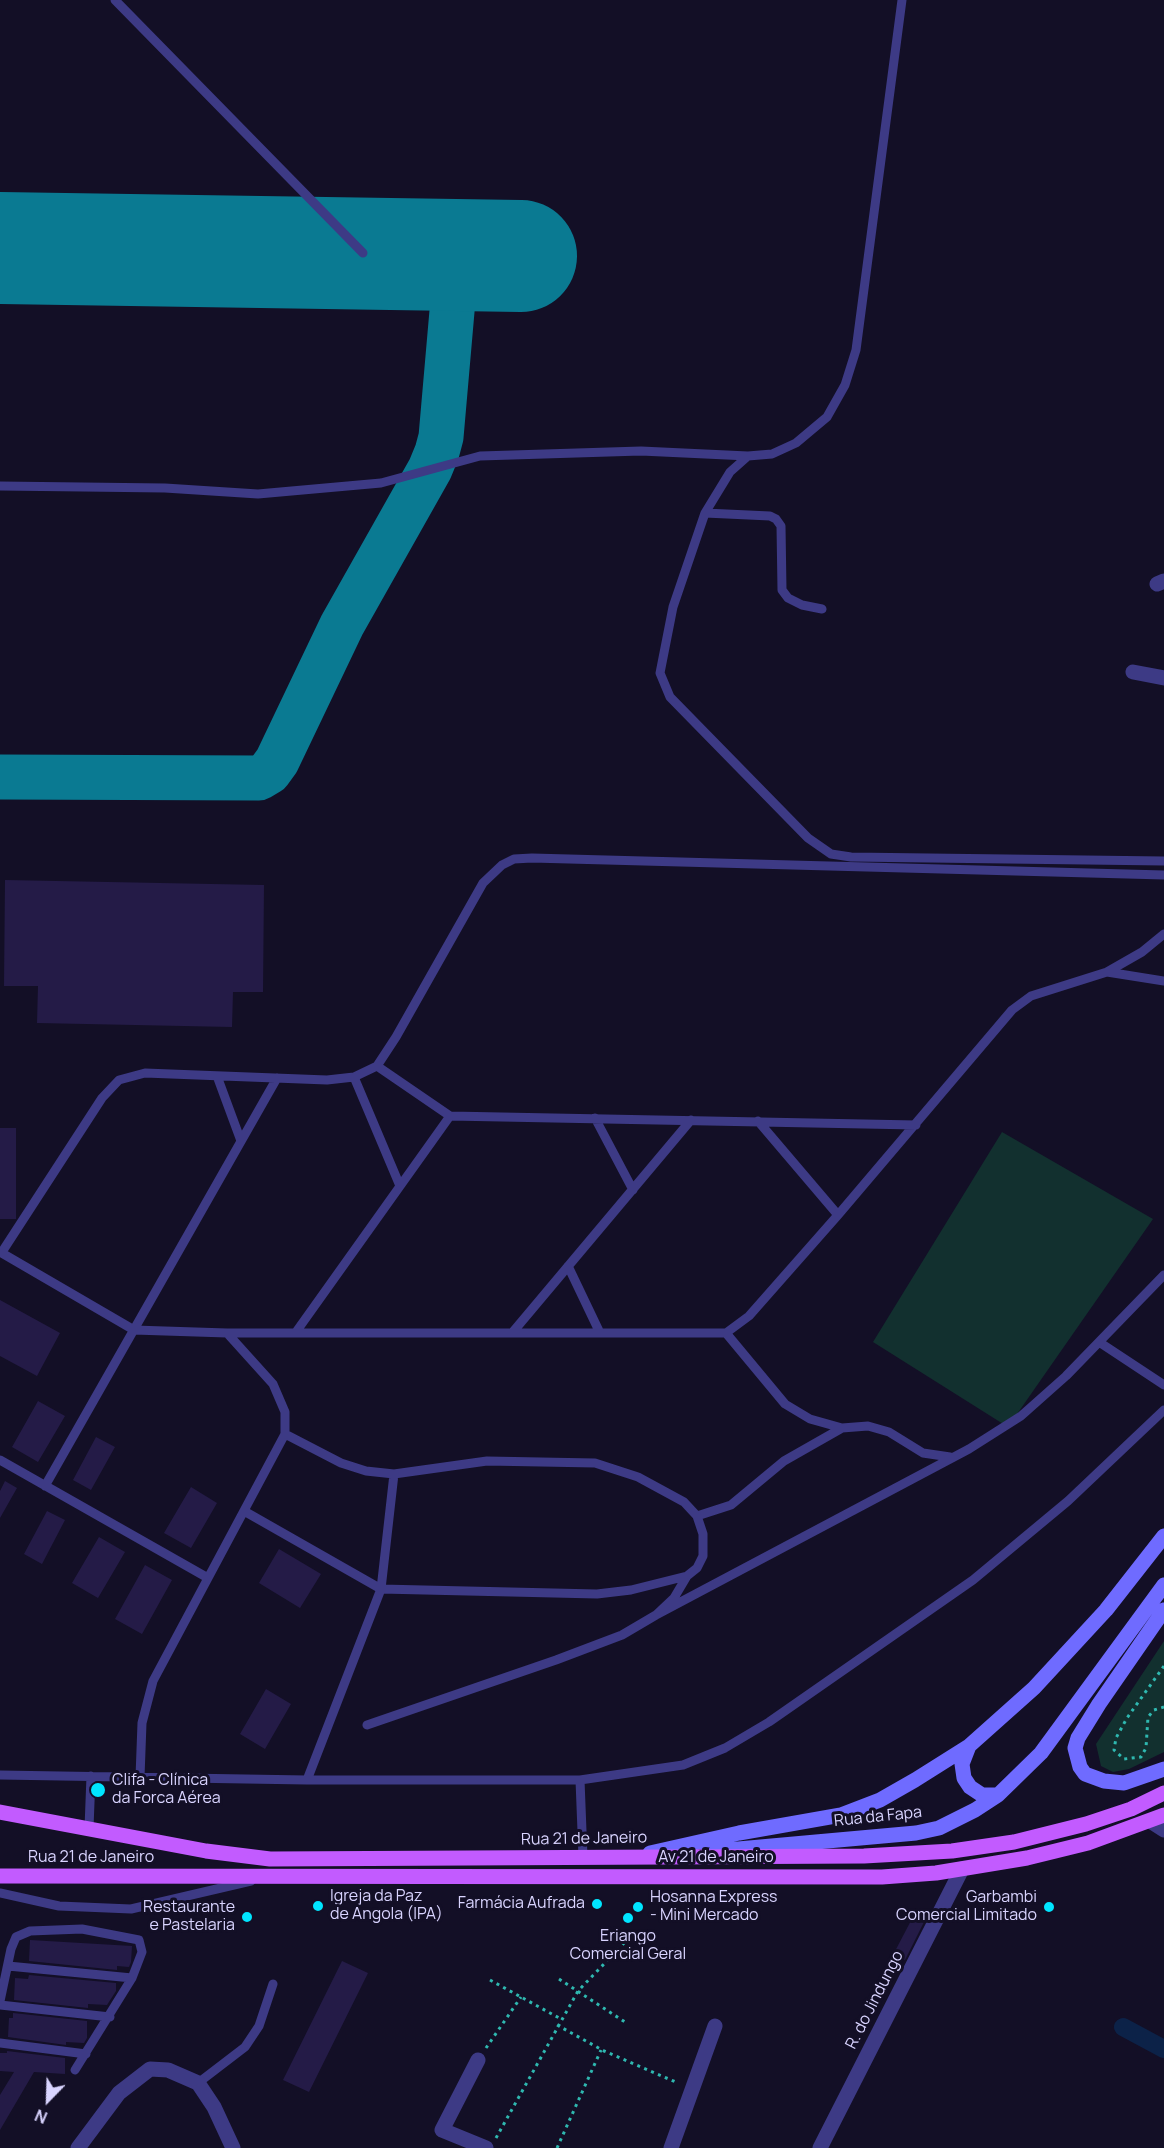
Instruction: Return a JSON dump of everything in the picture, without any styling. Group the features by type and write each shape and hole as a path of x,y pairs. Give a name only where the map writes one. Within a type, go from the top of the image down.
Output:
{"main road":[{"path":"639,1856 739,1833 841,1815 880,1800 969,1746 1066,1656 1164,1536"},
{"name":"Rua da Fapa","path":"665,1856 916,1833 957,1820 998,1795 1041,1753 1164,1585"},
{"path":"1164,1610 1099,1704 1078,1738 1075,1748 1080,1767 1085,1773 1104,1781 1124,1783 1164,1769"},
{"path":"969,1746 963,1764 964,1778 970,1787 982,1795 998,1795"},
{"name":"Rua 21 de Janeiro","path":"0,1812 206,1851 270,1859 864,1856 952,1851 1014,1842 1086,1824 1131,1809 1164,1793"},
{"path":"0,1818 57,1821"},
{"name":"Av 21 de Janeiro","path":"398,1876 871,1877 962,1869 1027,1858 1077,1846 1157,1818"},
{"path":"0,1871 62,1875"},
{"name":"Rua 21 de Janeiro","path":"0,1876 398,1876"}],"street":[{"path":"1133,672 1164,678"},
{"path":"1157,1818 1164,1830"},
{"name":"R. do Jindungo","path":"820,2148 962,1869"},
{"path":"671,2148 694,2090 715,2026"},
{"path":"478,2060 442,2130 486,2148"},
{"path":"78,2148 119,2092 150,2069 168,2070 198,2083 214,2107 234,2148"}],"lane":[{"path":"115,0 363,253"},
{"path":"0,486 165,488 258,494 381,483 480,456 641,451 748,456 772,454 796,443 827,417 845,385 856,350 902,0"},
{"path":"748,456 730,471 705,513 674,607 660,673 670,697 818,847 831,854 851,857 1164,861"},
{"path":"705,513 770,516 776,519 781,526 782,590 788,598 795,602 822,609"},
{"path":"1164,875 514,859 502,865 483,883 396,1038 377,1066 354,1077 327,1080 145,1073 118,1080 102,1098 1,1252 134,1330 228,1333 726,1334 749,1316 916,1125 1012,1010 1031,996 1107,972 1142,952 1164,934"},
{"path":"1107,972 1164,981"},
{"path":"377,1066 450,1116 916,1125"},
{"path":"217,1076 242,1141"},
{"path":"354,1077 400,1186"},
{"path":"45,1486 278,1078"},
{"path":"296,1332 450,1116"},
{"path":"595,1119 633,1190"},
{"path":"512,1332 691,1120"},
{"path":"758,1121 838,1215"},
{"path":"568,1266 600,1333"},
{"path":"367,1725 622,1635 950,1457 1021,1416 1066,1376 1164,1275"},
{"path":"140,1777 142,1723 153,1681 285,1434 285,1412 273,1384 228,1333"},
{"path":"726,1334 785,1404 810,1419 842,1428 868,1426 889,1432 923,1453 950,1457"},
{"path":"1099,1342 1164,1385"},
{"path":"0,1775 307,1780 580,1780 683,1765 725,1749 769,1722 973,1580 1068,1501 1164,1410"},
{"path":"697,1516 731,1505 784,1461 842,1428"},
{"path":"285,1434 341,1463 366,1471 394,1474 487,1461 595,1463 638,1477 684,1502 697,1516 703,1534 703,1556 697,1568 687,1576 674,1598 656,1615"},
{"path":"0,1460 208,1578"},
{"path":"307,1780 381,1589 394,1474"},
{"path":"244,1511 381,1589 597,1593 632,1590 687,1576"},
{"path":"89,1828 91,1776"},
{"path":"580,1780 583,1857"},
{"path":"0,1893 59,1906 132,1909 273,1877"},
{"path":"0,2001 16,1937 30,1931 82,1929 139,1940 142,1952 132,1978 110,2017 75,2070"},
{"path":"8,1966 132,1978"},
{"path":"198,2083 245,2047 259,2026 273,1983"},
{"path":"0,2005 110,2017"},
{"path":"0,2043 86,2054"}],"path":[{"path":"1164,1666 1127,1718 1116,1738 1114,1750 1124,1759 1141,1757 1146,1748 1148,1717 1154,1710 1164,1707"},
{"path":"491,2148 557,2025 578,1991 628,1939"},
{"path":"559,1979 628,2024"},
{"path":"489,1980 561,2019"},
{"path":"478,2060 521,1997"},
{"path":"557,2025 601,2050 694,2090"},
{"path":"557,2148 601,2050"}],"green space":[{"path":"1002,1132 1153,1219 1008,1427 873,1342"},
{"path":"1164,1641 1164,1752 1129,1769 1113,1772 1101,1766 1096,1744"}],"building":[{"path":"5,880 264,885 263,992 233,992 232,1027 37,1023 38,986 4,986"},
{"path":"0,1128 16,1128 16,1219 0,1219"},
{"path":"0,1300 60,1333 37,1376 0,1356"},
{"path":"38,1401 65,1416 38,1462 12,1447"},
{"path":"96,1437 115,1447 91,1490 73,1480"},
{"path":"5,1481 17,1488 0,1518 0,1491"},
{"path":"191,1487 217,1503 191,1548 164,1533"},
{"path":"47,1511 65,1520 42,1564 24,1554"},
{"path":"99,1537 125,1552 98,1598 72,1583"},
{"path":"279,1549 321,1574 300,1608 259,1583"},
{"path":"145,1565 172,1580 142,1634 115,1619"},
{"path":"266,1689 291,1704 265,1749 240,1734"},
{"path":"915,1913 928,1914 905,1960 893,1955"},
{"path":"30,1940 132,1946 131,1962 129,1967 117,1966 117,1970 29,1961"},
{"path":"342,1961 368,1973 309,2092 283,2080"},
{"path":"29,1975 116,1983 116,1991 107,2005 88,2004 88,2008 14,2000 15,1978 28,1979"},
{"path":"13,2013 87,2021 87,2038 84,2043 66,2042 66,2045 8,2037 9,2018 13,2018"},
{"path":"7,2051 65,2058 65,2074 34,2072 0,2130 0,2095 14,2072 0,2071 0,2053 7,2053"}],"waterway":[{"path":"1123,2027 1164,2049"}],"taxiway":[{"path":"0,777 259,778 269,772 277,761 342,625 430,469 437,452 441,437 457,254"}],"runway":[{"path":"0,248 521,256"}],"place":[{"name":"Clifa - Clínica da Forca Aérea","path":"98,1790"},
{"name":"Farmácia Aufrada","path":"597,1904"},
{"name":"Igreja da Paz de Angola (IPA)","path":"318,1906"},
{"name":"Hosanna Express - Mini Mercado","path":"638,1907"},
{"name":"Garbambi Comercial Limitado","path":"1049,1907"},
{"name":"Restaurante e Pastelaria","path":"247,1917"},
{"name":"Eriango Comercial Geral","path":"628,1918"}]}
